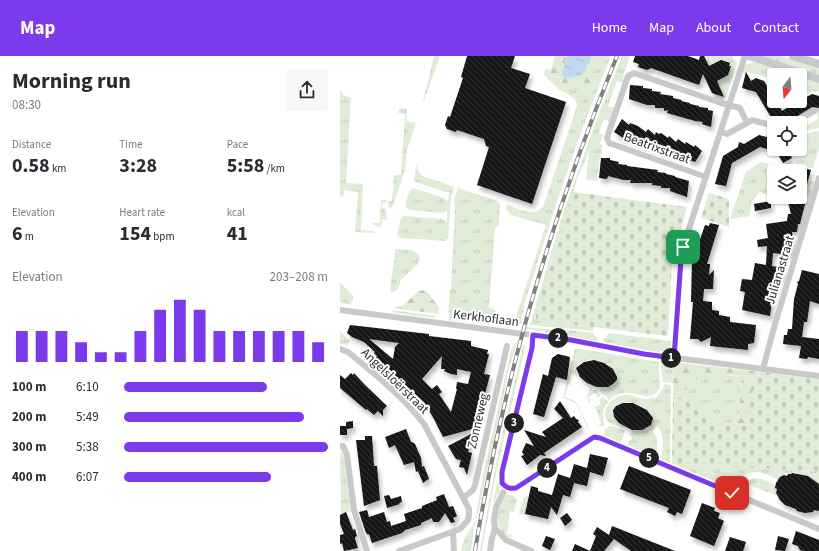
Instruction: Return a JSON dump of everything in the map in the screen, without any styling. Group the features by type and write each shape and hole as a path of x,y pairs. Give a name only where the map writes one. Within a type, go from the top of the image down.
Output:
{"street":[{"path":"674,358 683,247 745,56"},
{"path":"749,56 819,79"},
{"path":"793,56 819,64"},
{"name":"Beatrixstraat","path":"706,177 609,143 607,138 628,76 634,74 740,108 747,123"},
{"path":"805,116 814,111"},
{"path":"721,132 727,134 752,120 767,124"},
{"name":"Julianastraat","path":"763,369 819,178"},
{"name":"Kerkhoflaan","path":"340,310 571,340 637,353 819,376"},
{"path":"533,335 532,348 502,472 502,483 506,487 510,489 520,486 596,437 819,529"},
{"name":"Zonneweg","path":"464,497 473,490 475,486 507,346"},
{"name":"Angelsloërstraat","path":"340,349 348,352 391,390 415,413 424,424 469,509 469,515 464,525 453,533"},
{"path":"340,446 343,446 347,455 354,510 367,551"},
{"path":"490,551 495,528 494,520 496,507 506,487"},
{"path":"495,528 506,540 531,551"},
{"path":"398,551 453,533 454,551"}],"green space":[{"path":"434,56 440,56 423,101"},
{"path":"555,56 567,56 563,68 583,74 592,56 600,56 589,86 582,89 558,89 543,74 546,69 551,70"},
{"path":"600,56 611,56 580,136 552,216 526,298 522,324 508,322 509,319 515,320 546,225 511,215 507,210 506,204 520,210 530,212 535,212 543,207 577,106 573,97 558,89 582,89 588,86"},
{"path":"622,56 630,56 623,76 624,83 617,81 608,106 615,108 610,122 604,119 599,133 603,135 600,144 602,145 602,155 600,155 597,181 586,180 589,151 578,177 550,265 536,320 594,327 593,331 530,325 564,210 600,111"},
{"path":"704,56 733,56 737,64 726,98 724,97 723,100 715,98 713,93 722,95 717,81 728,75 731,66 729,66 730,63 709,66"},
{"path":"761,56 782,56 819,68 819,75 807,71 807,68 798,68"},
{"path":"754,62 773,68 767,68 767,79 766,77 747,72 746,75 744,74 743,72 745,65"},
{"path":"807,79 819,83 819,92 812,91 807,94"},
{"path":"340,88 343,95 351,98 346,183 363,184 361,230 375,231 374,233 355,232 358,192 344,190 343,197 340,196"},
{"path":"399,109 407,109 406,121 416,123 407,150 405,170 392,208 388,207 388,201 392,201 394,175 401,175 405,114 398,113"},
{"path":"819,114 819,128 807,131 807,125 818,119 817,115"},
{"path":"819,131 819,148 813,168 807,167 807,164 796,164 792,156 807,156 807,134"},
{"path":"761,162 769,164 767,164 767,195 760,192 752,201 750,216 730,219 746,172"},
{"path":"416,164 418,171 423,176 454,187 451,197 448,238 446,241 402,238 397,234 401,219 404,216 442,219 447,222 447,210 443,213 411,210 406,208 407,197 413,188 444,198 448,201 449,192 414,181"},
{"path":"807,181 815,181 810,197 807,196"},
{"path":"458,188 496,200 500,204 499,225 495,228 489,307 496,311 503,321 486,319 486,324 449,320 448,313 451,289 454,204"},
{"path":"573,192 687,207 672,262 668,336 536,320 536,310"},
{"path":"709,193 729,199 729,227 701,218"},
{"path":"381,200 387,200 386,203 382,203 382,208 386,209 387,220 383,219 380,227 373,225 373,223 380,223"},
{"path":"396,249 412,250 418,254 420,258 418,264 401,280 398,289 391,293 390,286"},
{"path":"340,282 353,296 353,300 350,305 340,302"},
{"path":"423,290 428,293 439,307 439,314 392,308 403,305 419,291"},
{"path":"391,310 437,316 432,318 394,313"},
{"path":"526,327 555,330 554,333 525,329"},
{"path":"557,330 593,333 598,339 597,342 556,334"},
{"path":"340,331 350,341 348,345 340,344"},
{"path":"609,333 671,341 673,347 667,351 660,351 660,353 603,343 603,339 607,337"},
{"path":"515,343 517,343 507,374 507,380 474,528 471,551 461,551 463,542 476,518 482,479 511,350"},
{"path":"521,344 525,345 524,353 501,452 482,551 480,551 498,453 523,345"},
{"path":"575,348 659,362 660,388 655,394 647,397 632,393 623,393 618,394 609,400 600,392 601,387 612,386 617,382 617,376 613,370 607,364 598,361 589,360 581,363 578,366 578,373 580,377 571,375 565,397 577,403 589,431 576,403 563,398"},
{"path":"660,360 674,362 673,383 663,382"},
{"path":"674,362 753,371 750,425 738,424 742,377 703,372 689,388 673,396"},
{"path":"753,371 819,379 819,471 672,464 673,396 685,399 710,422 749,425"},
{"path":"703,372 742,377 738,424 710,422 685,399 673,396 689,388"},
{"path":"664,384 671,385 670,464 660,460 663,438 660,429 657,426 652,431 657,440 654,457 628,446 628,441 631,440 632,436 630,436 632,429 645,429 652,424 652,416 646,409 629,404 619,404 615,406 613,410 614,417 626,428 610,423 607,421 605,415 608,406 615,398 626,395 645,399 654,397 656,399"},
{"path":"590,386 593,390 597,390 597,392 601,395 598,398 595,393 588,397 591,402 589,403 587,397"},
{"path":"603,397 608,402 603,410 604,426 597,426 601,424 596,408 591,409 601,404 599,400"},
{"path":"609,426 625,430 621,443 603,436 605,430"},
{"path":"340,451 344,457 351,511 341,514"},
{"path":"672,464 819,471 819,484 804,475 793,473 782,476 778,480 764,473 757,472 740,478 730,489"},
{"path":"498,478 500,489 493,503"},
{"path":"754,478 762,479 776,485 776,493 778,496 744,483"},
{"path":"507,494 514,496 517,499 514,512 510,511 509,514 507,534 512,535 511,538 502,531 498,523 499,507"},
{"path":"527,496 529,498 525,514 519,514 523,498"}],"water":[{"path":"567,56 592,56 583,74 571,78 564,77 562,73"}],"building":[{"path":"467,56 515,56 511,68 530,74 525,88 566,102 532,204 477,185 489,147 486,146 484,139 457,130 456,132 447,129 445,125 448,116 450,117 463,78 461,77"},
{"path":"635,56 688,56 699,60 700,56 704,56 709,66 721,60 730,63 729,66 731,66 728,75 717,81 724,97 712,93 703,74 699,85 651,68 647,70 638,67 639,64 633,62"},
{"path":"746,72 751,81 756,78 764,81 767,86 767,108 780,108 782,111 787,108 807,108 807,97 812,94 819,96 819,108 812,107 797,116 770,116 756,92 742,88"},
{"path":"630,85 643,86 643,88 652,89 652,91 661,92 660,94 673,96 673,98 682,100 681,101 699,107 708,108 708,110 713,111 711,127 702,124 703,122 667,113 668,110 664,111 664,108 655,108 655,105 647,105 629,99"},
{"path":"622,119 629,125 630,123 638,126 646,132 648,129 655,135 656,132 659,134 661,133 668,138 669,136 676,142 678,139 685,144 686,142 694,147 695,145 702,151 695,162 673,154 672,155 665,150 664,152 656,147 655,149 643,143 643,145 635,140 634,142 626,137 625,139 614,132"},
{"path":"759,135 767,137 767,149 760,147 732,163 726,186 715,184 723,156 738,147 739,142 744,144"},
{"path":"779,156 791,156 792,158 783,163"},
{"path":"601,158 610,158 610,160 619,162 618,164 627,166 658,170 657,172 666,173 689,181 687,197 670,191 670,188 661,188 661,186 652,185 652,183 630,183 631,180 608,176 607,179 599,178"},
{"path":"807,169 811,170 807,184"},
{"path":"767,202 767,204 771,204 771,208 755,211 754,204"},
{"path":"788,204 805,204 800,224 798,224 797,232 792,232 793,240 790,255 773,253 772,266 783,268 781,279 777,278 775,294 773,293 770,316 742,310 745,292 740,291 742,279 752,280 755,263 766,265 767,246 758,247 757,240 768,238 766,224 787,221 788,214 791,214"},
{"path":"710,223 719,225 707,264 710,264 709,275 714,270 713,289 704,289 703,301 712,302 712,310 719,311 719,315 730,317 730,322 756,325 754,343 748,344 748,350 710,346 711,337 701,342 698,339 690,339 693,302 691,302 692,259 696,259 696,251 705,225 709,226"},
{"path":"802,270 819,274 819,304 810,301 807,322 804,322 802,337 819,339 819,359 808,357 807,359 799,358 801,346 783,344 784,335 787,335 788,329 792,329 794,299 798,284 797,282 799,281"},
{"path":"350,325 429,334 429,336 471,341 471,346 488,350 487,354 489,354 484,374 490,375 476,428 443,437 424,402 376,358 377,356 374,353 375,352 364,342 347,333","holes":["369,339 399,343 395,347 393,359","442,356 441,369 445,369 444,371 457,375 457,369 471,372 468,384 457,382 457,389 451,412 439,394 442,392 437,385 432,389 422,379"]},
{"path":"558,354 570,357 567,380 556,377 544,417 533,414 543,374 548,376 552,358"},
{"path":"594,360 604,363 613,369 617,380 613,384 608,387 597,387 587,383 580,377 576,368 584,362"},
{"path":"351,373 353,375 354,373 387,406 383,410 383,416 378,411 374,415 367,409 366,410 340,388 340,375 345,379"},
{"path":"560,401 571,418 574,416 579,420 578,422 582,427 544,453 546,456 540,455 527,465 521,456 524,455 522,452 526,443 534,446 524,430 546,437 542,432 563,418 554,409"},
{"path":"623,403 633,403 647,410 653,418 651,425 642,430 632,430 619,423 614,417 613,410 616,406"},
{"path":"353,421 353,428 347,429 347,435 340,435 340,426 346,426 346,422"},
{"path":"406,429 411,442 415,444 421,458 422,467 424,466 429,479 423,483 418,471 416,472 414,462 404,465 395,445 389,448 385,437"},
{"path":"473,433 468,452 472,453 467,475 464,468 459,467 461,460 456,459 448,446"},
{"path":"365,436 372,436 374,466 377,466 380,500 364,506 356,440 365,440"},
{"path":"590,454 608,458 603,476 590,472 587,486 574,483 570,497 563,495 557,515 551,507 548,519 525,514 531,486 538,488 538,491 552,495 558,474 570,478 574,464 587,468"},
{"path":"629,466 691,490 682,514 677,512 675,516 667,512 669,508 620,489"},
{"path":"792,473 808,476 819,484 819,511 814,510 813,512 805,513 797,511 796,509 785,505 780,500 776,493 776,483 780,477 784,475 787,476 788,474"},
{"path":"444,494 449,507 453,506 457,516 453,518 455,522 451,523 445,513 439,522 433,522 432,518 421,523 421,525 405,530 402,533 372,543 369,534 368,535 366,533 359,512 367,510 369,517 384,512 387,522 390,521 391,526 406,521 404,514 422,508 422,506 437,500 436,497"},
{"path":"389,495 391,499 401,496 402,502 387,508 384,496"},
{"path":"702,503 715,508 714,511 720,513 718,518 724,521 714,546 690,536"},
{"path":"346,512 353,530 355,529 357,536 355,539 358,548 344,551 342,543 340,544 340,535 344,534 340,524 340,515"},
{"path":"567,513 572,520 565,526 560,518"},
{"path":"612,526 675,551 631,551 614,539 604,551 590,551 596,536 593,534 597,527 609,535"},
{"path":"796,531 819,540 819,551 803,551 800,550 798,546 792,544"},
{"path":"546,536 555,539 550,550 542,546"},
{"path":"778,536 789,539 785,551 775,550"},
{"path":"730,537 746,542 743,551 725,551"},
{"path":"575,544 590,551 572,551"}],"railway":[{"path":"475,551 486,487 500,424 532,299 571,177 617,56"}],"route":[{"path":"683,247 674,358 617,350 544,335 533,335 532,348 502,472 502,483 510,489 516,488 594,437 600,438 732,493"}]}
